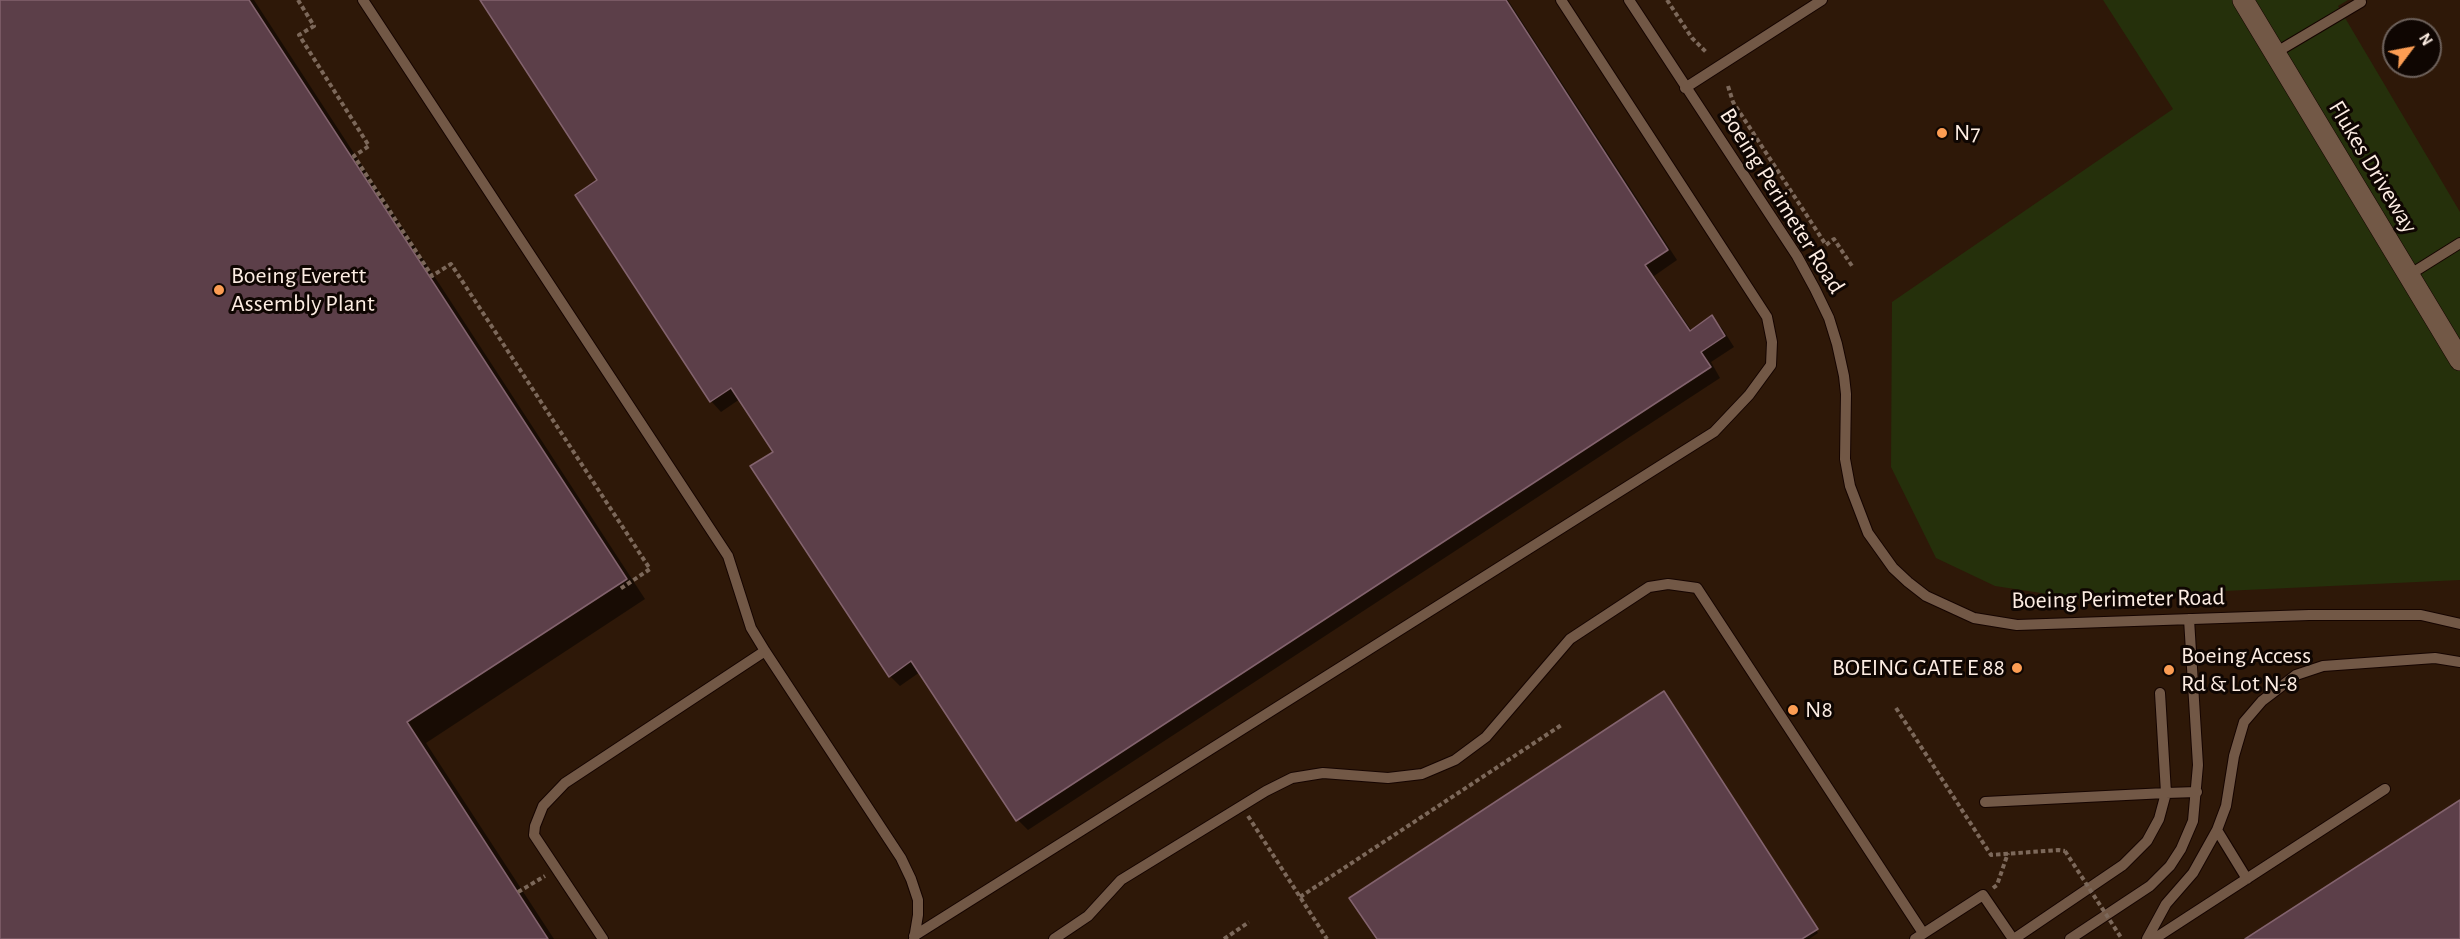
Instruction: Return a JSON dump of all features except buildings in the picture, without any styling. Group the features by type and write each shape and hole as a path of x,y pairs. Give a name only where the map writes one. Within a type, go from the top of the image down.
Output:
{"street":[{"name":"Flukes Driveway","path":"2243,0 2460,360"}],"lane":[{"path":"363,0 728,556 751,627 901,858 918,900 914,937"},
{"path":"914,937 1714,432 1749,395 1771,365 1772,342 1767,316 1561,0"},
{"name":"Boeing Perimeter Road","path":"1629,0 1797,256 1829,318 1844,376 1845,459 1850,486 1868,533 1893,568 1926,596 1974,618 2017,625 2309,615 2421,615 2460,624"},
{"path":"1685,88 1822,0"},
{"path":"2275,53 2361,2"},
{"path":"2409,275 2460,243"},
{"path":"1054,939 1088,916 1121,880 1292,778 1323,773 1388,778 1422,774 1455,760 1486,737 1570,639 1649,587 1668,584 1697,588 1919,936 1983,895 2013,939 2123,865 2147,841 2159,819 2166,793 2160,693"},
{"path":"2073,938 2150,886 2170,866 2181,849 2193,821 2198,765 2189,619"},
{"path":"603,939 534,835 534,825 543,806 565,783 765,651"},
{"path":"2147,939 2166,904 2193,873 2217,830 2226,806 2234,756 2244,722 2278,686 2296,675 2323,666 2435,658 2460,662"},
{"path":"2154,939 2385,789"},
{"path":"1985,802 2197,792"},
{"path":"2217,830 2247,879"}],"path":[{"path":"298,0 314,26 300,35 369,146 354,156 432,276 451,264 650,569 620,589"},
{"path":"1667,0 1692,38 1706,52"},
{"path":"1728,86 1733,102 1826,245 1834,239 1852,267"},
{"path":"1300,897 1563,724"},
{"path":"1241,807 1327,939"},
{"path":"2065,851 2122,939"},
{"path":"1983,895 1996,885 2008,854"},
{"path":"1224,939 1249,922"}],"green space":[{"path":"2103,0 2348,0 2338,6 2460,212 2460,580 2074,598 1995,586 1936,558 1891,467 1892,302 2173,109"}],"place":[{"name":"N7","path":"1942,133"},
{"name":"Boeing Everett Assembly Plant","path":"219,290"},
{"name":"BOEING GATE E 88","path":"2017,668"},
{"name":"Boeing Access Rd & Lot N-8","path":"2169,670"},
{"name":"N8","path":"1793,710"}]}
